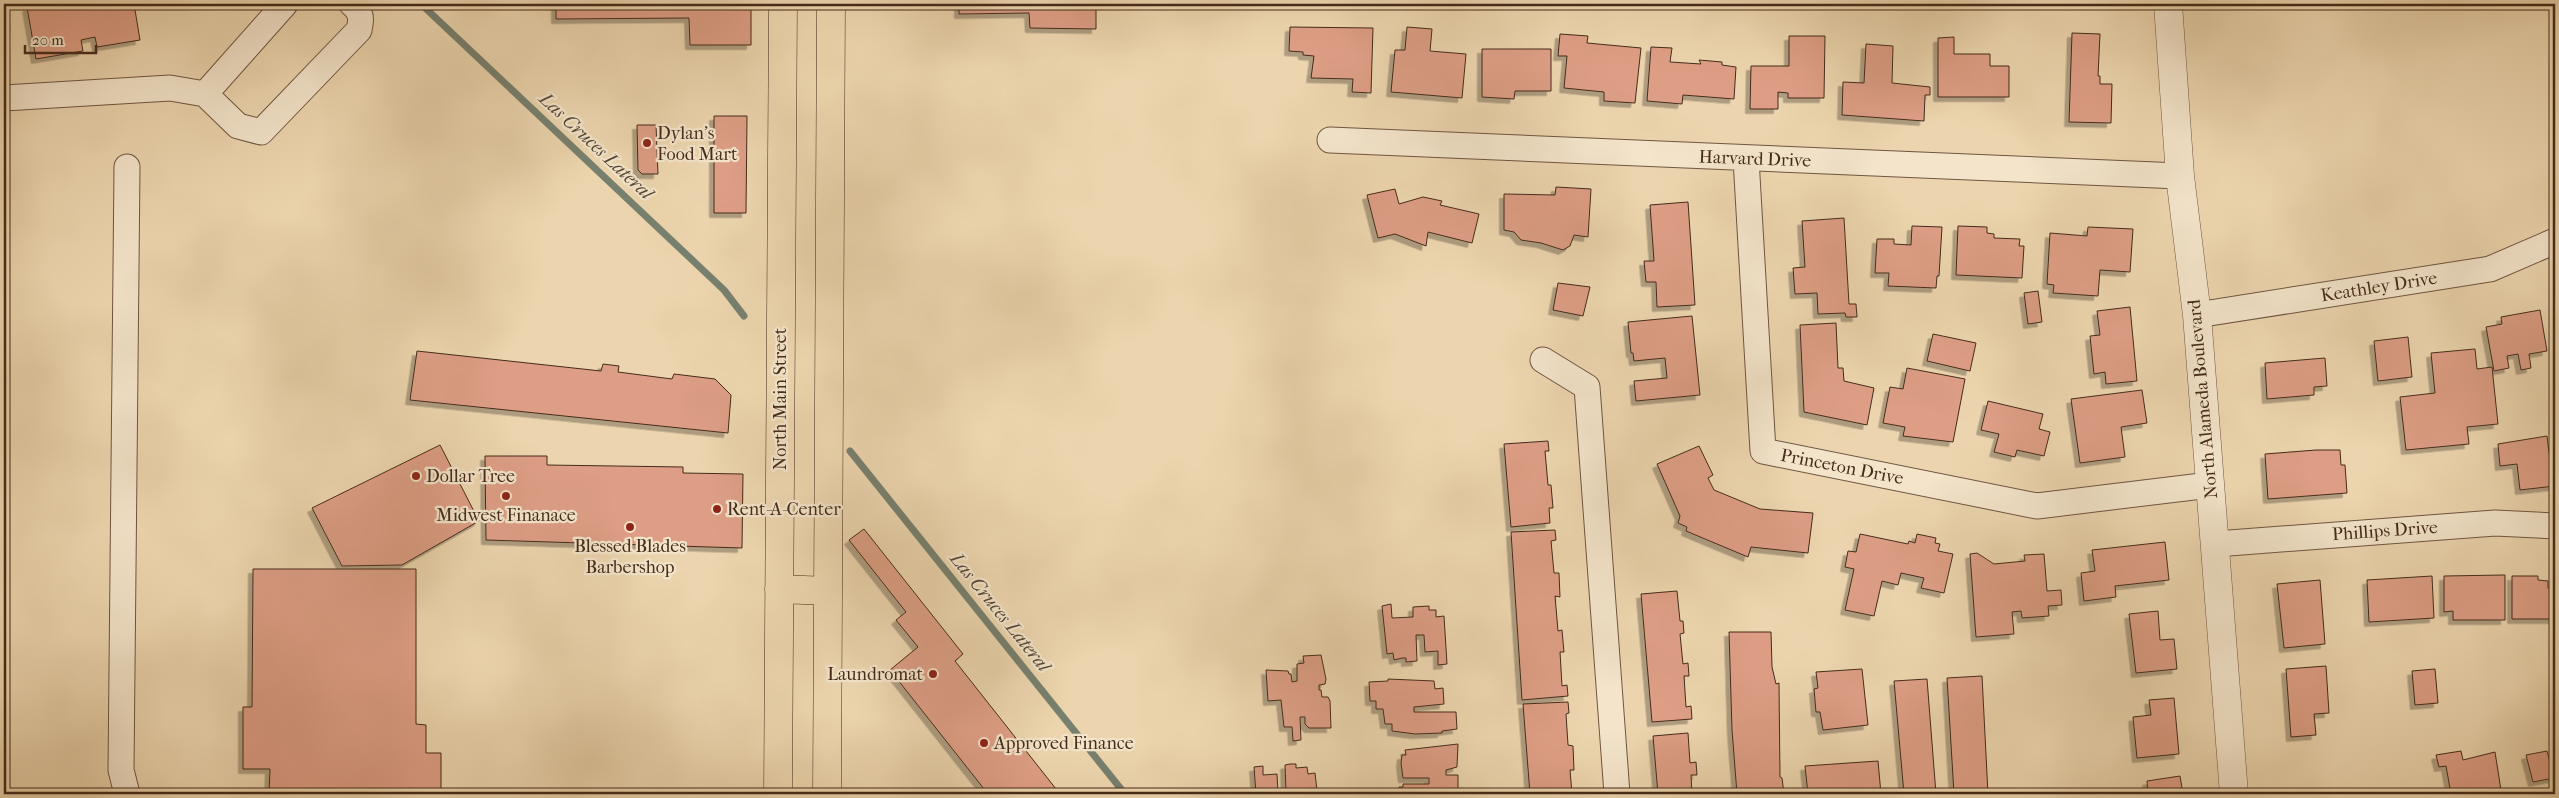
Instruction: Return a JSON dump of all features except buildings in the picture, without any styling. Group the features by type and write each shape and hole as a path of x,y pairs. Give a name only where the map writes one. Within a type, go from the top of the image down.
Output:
{"main road":[{"name":"North Main Street","path":"778,794 783,4"},
{"path":"827,794 831,4"},
{"path":"779,589 828,591"}],"street":[{"path":"205,94 285,4"},
{"path":"4,98 170,88 205,94 238,126 261,132 359,30 362,20 358,10 352,4"},
{"name":"North Alameda Boulevard","path":"2168,4 2180,176 2197,315 2234,794"},
{"name":"Harvard Drive","path":"1330,140 2180,176"},
{"name":"Princeton Drive","path":"1746,159 1763,452 2036,506 2210,485"},
{"path":"127,166 120,770 127,794"},
{"name":"Keathley Drive","path":"2197,315 2490,269 2555,241"},
{"path":"1543,360 1586,387 1616,794"},
{"name":"Phillips Drive","path":"2216,544 2495,523 2555,526"}],"waterway":[{"name":"Las Cruces Lateral","path":"421,4 724,290 744,316"},
{"name":"Las Cruces Lateral","path":"850,451 1125,794"}],"place":[{"name":"Dylan's Food Mart","path":"647,143"},
{"name":"Dollar Tree","path":"416,476"},
{"name":"Midwest Finanace","path":"506,496"},
{"name":"Rent-A-Center","path":"717,509"},
{"name":"Blessed Blades Barbershop","path":"630,527"},
{"name":"Laundromat","path":"933,674"},
{"name":"Approved Finance","path":"984,743"}]}
